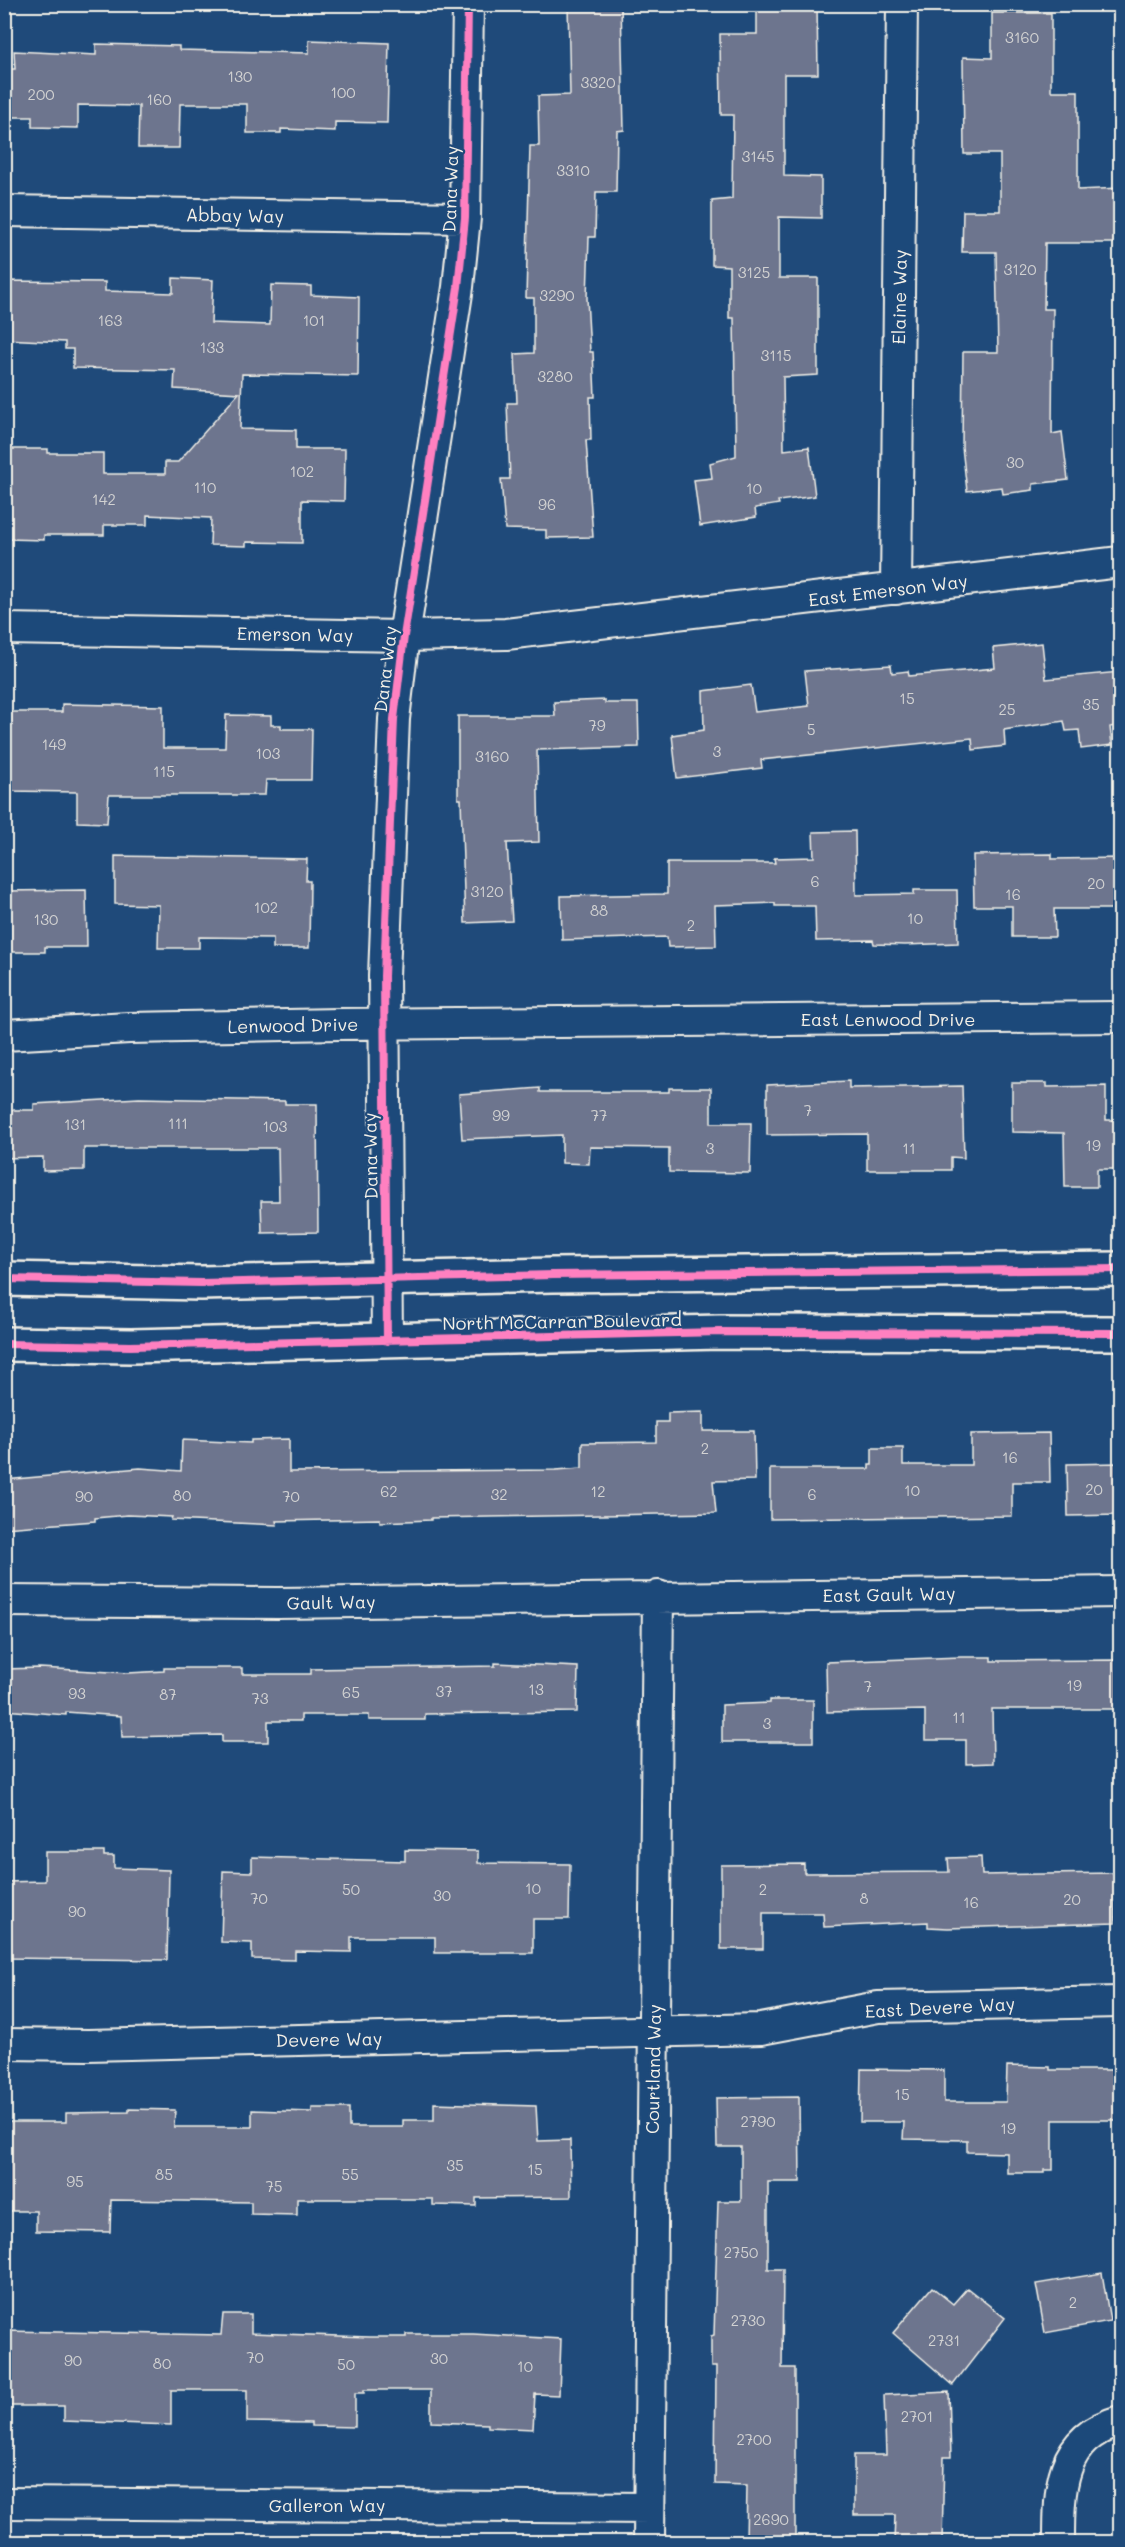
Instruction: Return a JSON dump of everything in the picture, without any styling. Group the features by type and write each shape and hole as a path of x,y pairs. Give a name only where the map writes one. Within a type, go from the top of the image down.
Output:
{"main road":[{"path":"4,1279 201,1282 553,1275 1120,1269"},
{"name":"North McCarran Boulevard","path":"4,1344 131,1346 720,1332 1120,1333"}],"street":[{"name":"Dana Way","path":"387,1341 384,1024 394,719 404,636 458,287 465,218 468,4"},
{"name":"Elaine Way","path":"896,589 902,4"},
{"name":"Abbay Way","path":"4,211 465,218"},
{"name":"East Emerson Way","path":"656,617 1120,562"},
{"name":"Emerson Way","path":"4,629 404,636 506,634 656,617"},
{"name":"East Lenwood Drive","path":"655,1021 1120,1017"},
{"name":"Lenwood Drive","path":"4,1035 129,1028 655,1021"},
{"name":"East Gault Way","path":"658,1596 1120,1592"},
{"name":"Gault Way","path":"4,1601 278,1603 658,1596"},
{"name":"Courtland Way","path":"649,2542 658,1596"},
{"name":"East Devere Way","path":"654,2032 761,2029 878,2007 1120,2002"},
{"name":"Devere Way","path":"4,2044 88,2045 654,2032"},
{"path":"1059,2542 1060,2487 1068,2462 1086,2438 1107,2424 1120,2421"},
{"name":"Galleron Way","path":"4,2503 649,2508"}],"building":[{"path":"568,4 621,4 624,130 617,131 616,192 596,192 595,237 589,237 587,298 595,397 590,397 591,440 586,440 593,537 546,538 546,530 505,529 501,479 510,479 507,403 517,403 515,354 534,353 534,298 526,298 530,146 539,146 538,96 570,95"},
{"path":"757,4 817,4 818,74 784,74 784,176 821,177 821,218 779,217 779,278 818,278 818,375 783,377 784,450 809,447 815,496 778,501 779,504 755,508 756,517 700,526 694,480 712,478 710,463 736,456 734,318 729,318 729,266 712,265 712,201 732,199 733,115 721,115 720,34 757,34"},
{"path":"992,13 1051,13 1051,91 1078,91 1078,190 1120,188 1120,243 1045,243 1044,309 1053,309 1052,434 1062,432 1068,480 1033,484 1033,490 1003,494 1002,487 967,491 962,447 963,352 998,352 996,252 962,252 963,211 1000,211 1000,154 964,154 963,57 992,58"},
{"path":"309,40 389,43 387,123 335,122 335,131 281,129 281,133 247,133 247,104 180,104 179,148 138,148 139,106 78,105 78,128 32,127 32,117 4,117 4,69 15,69 14,51 96,55 96,44 179,46 179,50 309,53"},
{"path":"173,278 213,280 211,323 270,325 271,285 311,286 311,295 359,297 358,376 242,374 240,429 296,430 296,449 345,449 344,501 302,500 302,543 246,542 246,546 210,545 211,518 147,515 147,525 104,525 104,535 44,535 44,540 7,539 4,449 48,449 48,453 103,453 103,474 165,474 165,462 178,462 239,393 174,389 175,370 73,368 73,349 65,349 65,342 4,339 4,281 105,282 105,291 173,293"},
{"path":"1042,643 1046,679 1120,672 1120,725 1110,727 1112,745 1081,749 1079,730 1066,731 1064,721 1004,730 1005,746 973,750 972,738 761,760 762,768 677,778 672,735 704,730 703,691 751,685 755,712 809,706 805,671 891,665 892,673 908,671 909,676 995,668 993,648"},
{"path":"605,700 605,703 638,703 639,747 537,750 539,842 507,843 512,921 465,923 461,799 458,799 458,716 555,716 554,702"},
{"path":"62,704 163,706 163,748 225,748 226,715 271,716 271,725 281,725 281,729 312,729 311,780 266,780 265,795 109,795 107,823 77,822 77,792 9,791 10,712 62,712"},
{"path":"855,831 856,895 914,894 914,890 957,890 958,943 905,945 874,944 873,940 816,941 815,906 775,906 775,903 715,905 716,946 668,947 667,937 562,940 561,896 667,894 667,863 775,863 774,858 814,857 813,832"},
{"path":"1052,854 1052,859 1120,858 1120,909 1054,909 1055,937 1012,937 1012,906 974,906 973,855"},
{"path":"115,856 307,859 306,881 310,881 309,948 273,948 273,938 199,937 199,948 158,948 159,905 115,904"},
{"path":"86,890 87,947 45,947 45,952 4,952 4,891"},
{"path":"849,1081 849,1088 962,1086 964,1158 951,1157 951,1170 867,1170 867,1134 767,1135 767,1085"},
{"path":"1012,1083 1047,1083 1047,1087 1106,1086 1106,1120 1120,1120 1120,1169 1097,1169 1097,1187 1065,1187 1064,1133 1012,1132"},
{"path":"540,1088 540,1092 669,1092 669,1088 711,1088 711,1123 751,1123 750,1173 669,1172 669,1148 590,1147 589,1164 562,1163 562,1135 462,1139 459,1094"},
{"path":"139,1098 285,1101 285,1104 317,1104 318,1232 262,1233 261,1201 279,1201 278,1148 84,1148 84,1170 43,1171 43,1157 4,1158 4,1110 34,1110 34,1104"},
{"path":"703,1412 703,1431 754,1431 755,1480 713,1481 716,1513 431,1518 431,1520 380,1522 380,1519 276,1521 277,1525 171,1520 172,1517 128,1515 95,1518 95,1521 4,1528 4,1480 140,1468 181,1471 182,1440 251,1443 251,1440 289,1439 289,1472 556,1470 582,1468 582,1443 656,1442 656,1422 668,1422 668,1413"},
{"path":"1049,1433 1050,1482 1012,1482 1012,1516 770,1519 770,1469 869,1469 869,1465 872,1465 872,1448 903,1448 903,1465 971,1465 971,1434"},
{"path":"1120,1463 1120,1515 1068,1516 1067,1464"},
{"path":"991,1657 991,1661 1117,1660 1117,1709 992,1709 993,1763 966,1764 966,1740 925,1740 925,1710 827,1712 826,1662"},
{"path":"495,1663 578,1667 577,1712 425,1714 425,1720 369,1720 369,1715 301,1715 301,1721 268,1721 268,1742 222,1742 222,1735 122,1737 121,1716 66,1712 66,1715 4,1710 4,1669 40,1668 128,1673 164,1671 164,1668 242,1668 242,1674 311,1674 311,1669 495,1666"},
{"path":"770,1700 813,1700 813,1742 722,1742 722,1705 770,1703"},
{"path":"405,1850 478,1851 478,1863 570,1864 569,1919 533,1919 533,1953 435,1953 435,1937 351,1937 351,1952 295,1951 295,1960 252,1959 252,1943 221,1942 223,1871 252,1872 252,1857 405,1861"},
{"path":"45,1852 104,1852 104,1856 114,1856 114,1868 169,1870 167,1960 4,1958 4,1882 45,1881"},
{"path":"981,1857 982,1875 1115,1873 1115,1923 948,1928 928,1927 928,1922 824,1927 823,1913 763,1913 763,1949 721,1949 721,1865 804,1864 804,1873 949,1872 948,1858"},
{"path":"1007,2066 1050,2067 1050,2070 1120,2070 1120,2120 1053,2120 1053,2170 1044,2170 1044,2173 1007,2173 1007,2153 967,2152 967,2140 903,2139 904,2122 860,2122 861,2069 944,2070 944,2102 1006,2102"},
{"path":"799,2097 800,2182 768,2182 768,2269 783,2269 782,2368 795,2368 795,2542 746,2542 747,2485 715,2484 716,2367 711,2367 711,2336 714,2335 718,2201 741,2201 741,2147 717,2147 716,2098"},
{"path":"434,2103 536,2106 538,2141 570,2140 571,2197 476,2198 476,2206 433,2205 433,2199 297,2199 297,2215 251,2214 251,2202 111,2200 110,2232 36,2231 36,2211 4,2211 4,2122 66,2122 66,2113 129,2112 129,2109 175,2110 174,2127 252,2127 252,2110 312,2112 312,2108 349,2108 349,2127 403,2127 403,2120 434,2120"},
{"path":"1102,2273 1110,2321 1045,2333 1036,2284"},
{"path":"932,2287 953,2304 967,2288 1005,2318 953,2385 893,2333"},
{"path":"223,2314 251,2314 251,2333 369,2337 406,2337 406,2334 473,2334 561,2339 559,2395 535,2394 533,2429 488,2427 488,2424 431,2422 431,2390 364,2390 364,2393 355,2393 355,2427 311,2426 311,2423 247,2422 247,2390 171,2390 171,2425 64,2421 64,2406 4,2406 4,2331 221,2335"},
{"path":"949,2392 951,2457 944,2457 942,2542 894,2542 895,2515 854,2515 854,2455 886,2455 884,2395"}],"cycle path":[{"path":"387,1341 384,976 394,719 404,636 458,287 465,218 468,4"},
{"path":"4,1279 201,1283 553,1275 1120,1269"},
{"path":"4,1344 131,1346 720,1332 1120,1333"}]}
